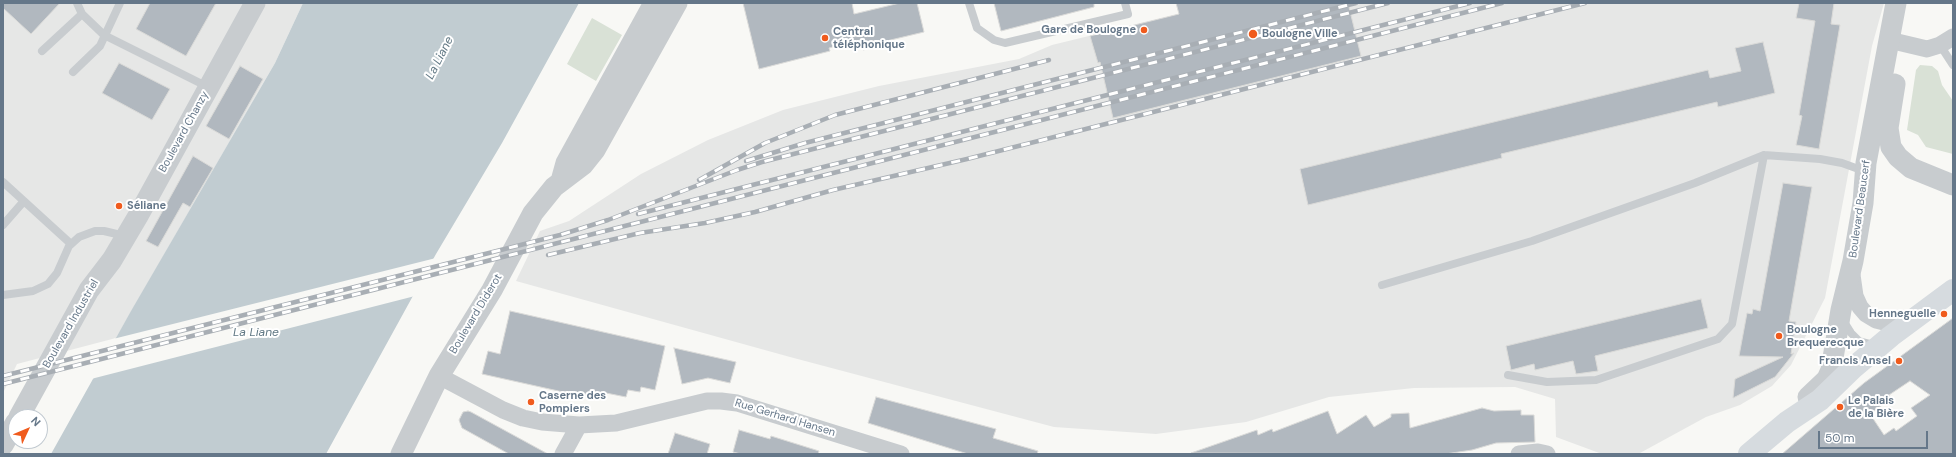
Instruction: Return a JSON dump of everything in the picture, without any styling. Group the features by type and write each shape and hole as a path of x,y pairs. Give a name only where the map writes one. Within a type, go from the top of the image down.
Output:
{"main road":[{"path":"1749,454 1786,422 1820,400 1879,346 1953,290"}],"street":[{"name":"Boulevard Chanzy","path":"112,260 255,3"},
{"name":"Boulevard Diderot","path":"561,181 566,163 654,3"},
{"name":"Boulevard Diderot","path":"401,454 439,376 492,290 533,213 543,199 561,181 583,164 595,150 677,3"},
{"name":"Boulevard Beaucerf","path":"1896,3 1896,42 1888,135 1891,147 1902,161 1911,168 1926,174"},
{"name":"Boulevard Beaucerf","path":"1786,422 1830,373 1840,310 1853,261 1869,172 1896,42 1909,3"},
{"path":"1896,42 1922,49 1931,48 1947,41"},
{"path":"1869,172 1878,165 1886,162 1953,184"},
{"name":"Boulevard Industriel","path":"23,409 79,307 93,284 112,260"},
{"name":"Boulevard Industriel","path":"39,409 96,305 112,260"},
{"path":"1853,261 1853,290 1863,311 1882,322 1911,322"},
{"name":"Rue Gerhard Hansen","path":"439,376 481,399 523,418 555,424 579,425 616,423 707,401 721,401 737,403 901,454"},
{"path":"563,454 579,425"},
{"path":"3,445 8,436"},
{"path":"1519,454 1538,452 1547,454"}],"lane":[{"path":"76,3 82,14 104,35 209,87"},
{"path":"73,72 100,46 120,3"},
{"path":"969,3 975,24 982,32 999,42 1012,42 1128,14 1125,3"},
{"path":"42,51 82,14"},
{"path":"1947,41 1953,65"},
{"path":"1382,284 1532,241 1695,183 1764,155 1820,159 1842,163 1869,172"},
{"path":"1508,375 1547,382 1596,380 1718,340 1732,324 1764,155"},
{"path":"3,182 71,244"},
{"path":"3,225 24,201"},
{"path":"3,295 33,291 48,284 57,273 71,244 79,237 95,231 104,230 126,236"},
{"path":"1840,310 1844,324 1854,337 1864,343 1879,346"}],"shaded area":[{"path":"3,3 303,3 275,63 116,338 17,364 3,393"},
{"path":"1176,3 1884,3 1872,46 1825,298 1791,365 1772,386 1740,405 1706,417 1640,453 1631,454 1602,454 1556,437 1555,399 1515,387 1414,388 1329,397 1246,422 1156,434 1054,427 790,357 516,281 540,231 569,221 641,174 708,140 783,110 879,86 1019,59 1052,45 1179,14"},
{"path":"592,18 622,35 596,81 567,64"},
{"path":"1920,65 1932,66 1938,71 1942,85 1953,101 1953,154 1926,147 1918,135 1907,130 1916,70"}],"water":[{"name":"La Liane","path":"303,3 579,3 502,143 436,254 326,454 51,454 131,311 275,63"}],"pier":[{"path":"436,258 415,296 91,379 113,339"}],"building":[{"path":"3,3 60,3 31,34 3,8"},
{"path":"150,3 216,3 186,56 136,29"},
{"name":"Central téléphonique","path":"743,3 852,3 854,14 900,3 917,3 924,32 878,43 879,46 863,50 861,40 829,48 830,51 759,69"},
{"path":"994,3 1094,3 1094,7 1001,31"},
{"path":"1176,3 1348,3 1361,56 1113,118 1100,62 1098,63 1090,36 1179,14"},
{"path":"1799,3 1834,3 1831,24 1840,25 1819,149 1796,145 1802,116 1799,115 1815,21 1796,18"},
{"path":"1763,42 1775,93 1718,107 1717,102 1501,154 1502,158 1308,205 1300,169 1708,70 1710,78 1741,71 1735,48"},
{"path":"119,63 170,89 152,120 102,93"},
{"path":"240,66 263,79 229,139 206,126"},
{"path":"193,156 213,168 190,207 183,203 158,247 146,241"},
{"path":"1783,183 1812,187 1789,321 1796,322 1791,354 1794,353 1775,377 1733,398 1735,379 1783,357 1739,356 1747,313 1752,314 1753,309 1760,311"},
{"path":"1701,299 1708,328 1595,356 1598,371 1576,374 1573,361 1535,370 1534,364 1511,370 1506,346"},
{"path":"510,311 665,346 655,390 641,387 640,392 628,390 626,397 601,392 599,400 482,374 488,351 500,354"},
{"path":"1953,318 1953,454 1782,454 1864,383","holes":["1910,381 1930,395 1911,408 1917,416 1896,431 1894,428 1884,435 1870,414 1892,398 1889,395"]},
{"path":"674,348 736,362 730,383 708,378 682,384"},
{"path":"876,397 996,429 993,438 1038,451 1037,454 968,454 868,423"},
{"path":"1482,408 1494,411 1521,410 1521,415 1534,415 1535,442 1496,443 1472,450 1445,454 1191,453 1257,430 1258,435 1272,429 1273,432 1328,411 1337,434 1366,415 1374,427 1391,417 1391,414 1409,413 1410,428"},
{"path":"468,411 548,454 509,454 462,428 459,420 463,412"},
{"path":"739,430 770,439 771,436 819,451 818,454 741,454 733,452"},
{"path":"675,433 710,444 707,454 668,454"}],"railway":[{"path":"746,161 805,143 1356,3"},
{"path":"3,376 560,235 608,220 737,170 762,162 1388,3"},
{"path":"638,214 1470,3"},
{"path":"3,384 1502,3"},
{"path":"548,255 640,233 705,223 755,212 833,190 967,159 1585,3"},
{"path":"699,180 765,143 835,115 1049,60"}],"place":[{"name":"Gare de Boulogne","path":"1144,30"},
{"name":"Boulogne Ville","path":"1253,34"},
{"name":"Central téléphonique","path":"825,38"},
{"name":"Séliane","path":"119,206"},
{"name":"Henneguelle","path":"1944,314"},
{"name":"Boulogne Brequerecque","path":"1779,336"},
{"name":"Francis Ansel","path":"1899,361"},
{"name":"Caserne des Pompiers","path":"531,402"},
{"name":"Le Palais de la Bière","path":"1840,407"}]}
